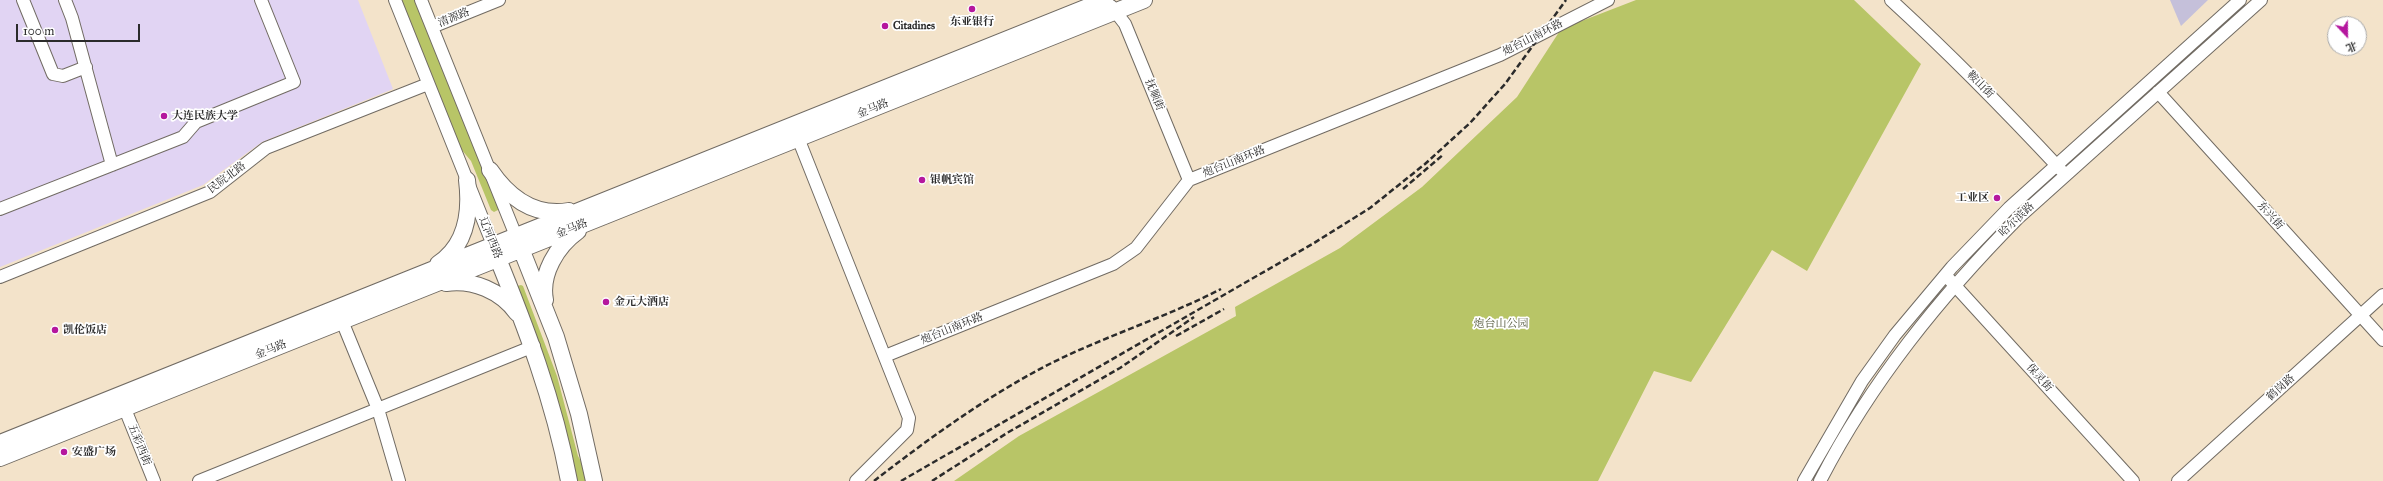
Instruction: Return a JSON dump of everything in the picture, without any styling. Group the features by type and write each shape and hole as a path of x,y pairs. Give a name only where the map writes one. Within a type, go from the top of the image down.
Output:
{"main road":[{"name":"金马路","path":"0,443 519,243 1105,3 1144,0"},
{"name":"金马路","path":"587,215 798,138 1105,3"},
{"path":"490,170 511,196 527,207 544,211 587,215 559,249 550,264 545,281 544,296 547,314"},
{"path":"467,180 469,204 464,233 455,248 427,279 450,283 470,283 486,288 500,296 513,307 524,323"},
{"path":"519,243 547,314 568,375 594,481"},
{"name":"辽河西路","path":"496,252 534,346 563,450 569,481"},
{"path":"510,287 532,277"},
{"name":"金马路","path":"0,458 342,321 427,279"}],"street":[{"path":"23,0 53,74 63,76 86,67"},
{"path":"65,0 72,18 86,67 112,165"},
{"path":"0,210 183,137 196,122 294,82 261,0"},
{"name":"辽河西路","path":"395,0 496,252"},
{"path":"421,0 519,243"},
{"name":"清源路","path":"432,27 499,0"},
{"name":"炮台山南环路","path":"885,356 1113,264 1136,248 1188,180 1500,55 1608,0"},
{"name":"鞍山街","path":"1891,0 1983,88 2065,175"},
{"name":"哈尔滨路","path":"1806,478 1862,382 1895,335 1945,275 1981,235 2056,165 2240,0"},
{"name":"哈尔滨路","path":"1821,481 1876,387 1906,344 1955,285 2018,218 2261,0"},
{"name":"抚顺街","path":"1105,3 1126,24 1188,180"},
{"name":"民院北路","path":"0,278 210,192 266,148 428,84"},
{"name":"东兴街","path":"2158,92 2383,340"},
{"path":"798,138 909,418 907,430 856,481"},
{"name":"保灵街","path":"1945,275 2133,481"},
{"name":"鹤岗路","path":"2178,481 2383,295"},
{"path":"342,321 378,409 399,481"},
{"path":"199,481 534,346"},
{"name":"五彩西街","path":"125,408 154,481"},
{"path":"1806,478 1821,481"}],"shaded area":[{"name":"大连民族大学","path":"0,0 358,0 393,89 262,142 203,185 0,267"},
{"path":"2170,0 2208,0 2181,26"}],"green space":[{"path":"401,0 416,0 499,207 498,210 494,212 491,210 471,161 461,149"},
{"name":"炮台山公园","path":"1636,0 1854,0 1921,64 1807,271 1772,250 1691,382 1654,371 1598,481 954,481 1019,436 1236,316 1235,307 1340,248 1422,187 1517,97 1561,29"},
{"path":"517,286 523,286 557,376 578,456 584,467 588,481 574,481"}],"railway":[{"path":"901,481 1314,243 1370,208 1425,164 1470,123 1505,84 1566,0"},
{"path":"1403,189 1444,154"},
{"path":"874,481 950,425 1029,375 1076,351 1174,311 1221,289"},
{"path":"1176,336 1224,309"},
{"path":"932,481 1007,433 1120,368 1194,317"}],"place":[{"name":"东亚银行","path":"972,9"},
{"name":"Citadines","path":"885,26"},
{"name":"大连民族大学","path":"164,116"},
{"name":"银帆宾馆","path":"922,180"},
{"name":"工业区","path":"1997,198"},
{"name":"金元大酒店","path":"606,302"},
{"name":"凯伦饭店","path":"55,330"},
{"name":"安盛广场","path":"64,452"}]}
